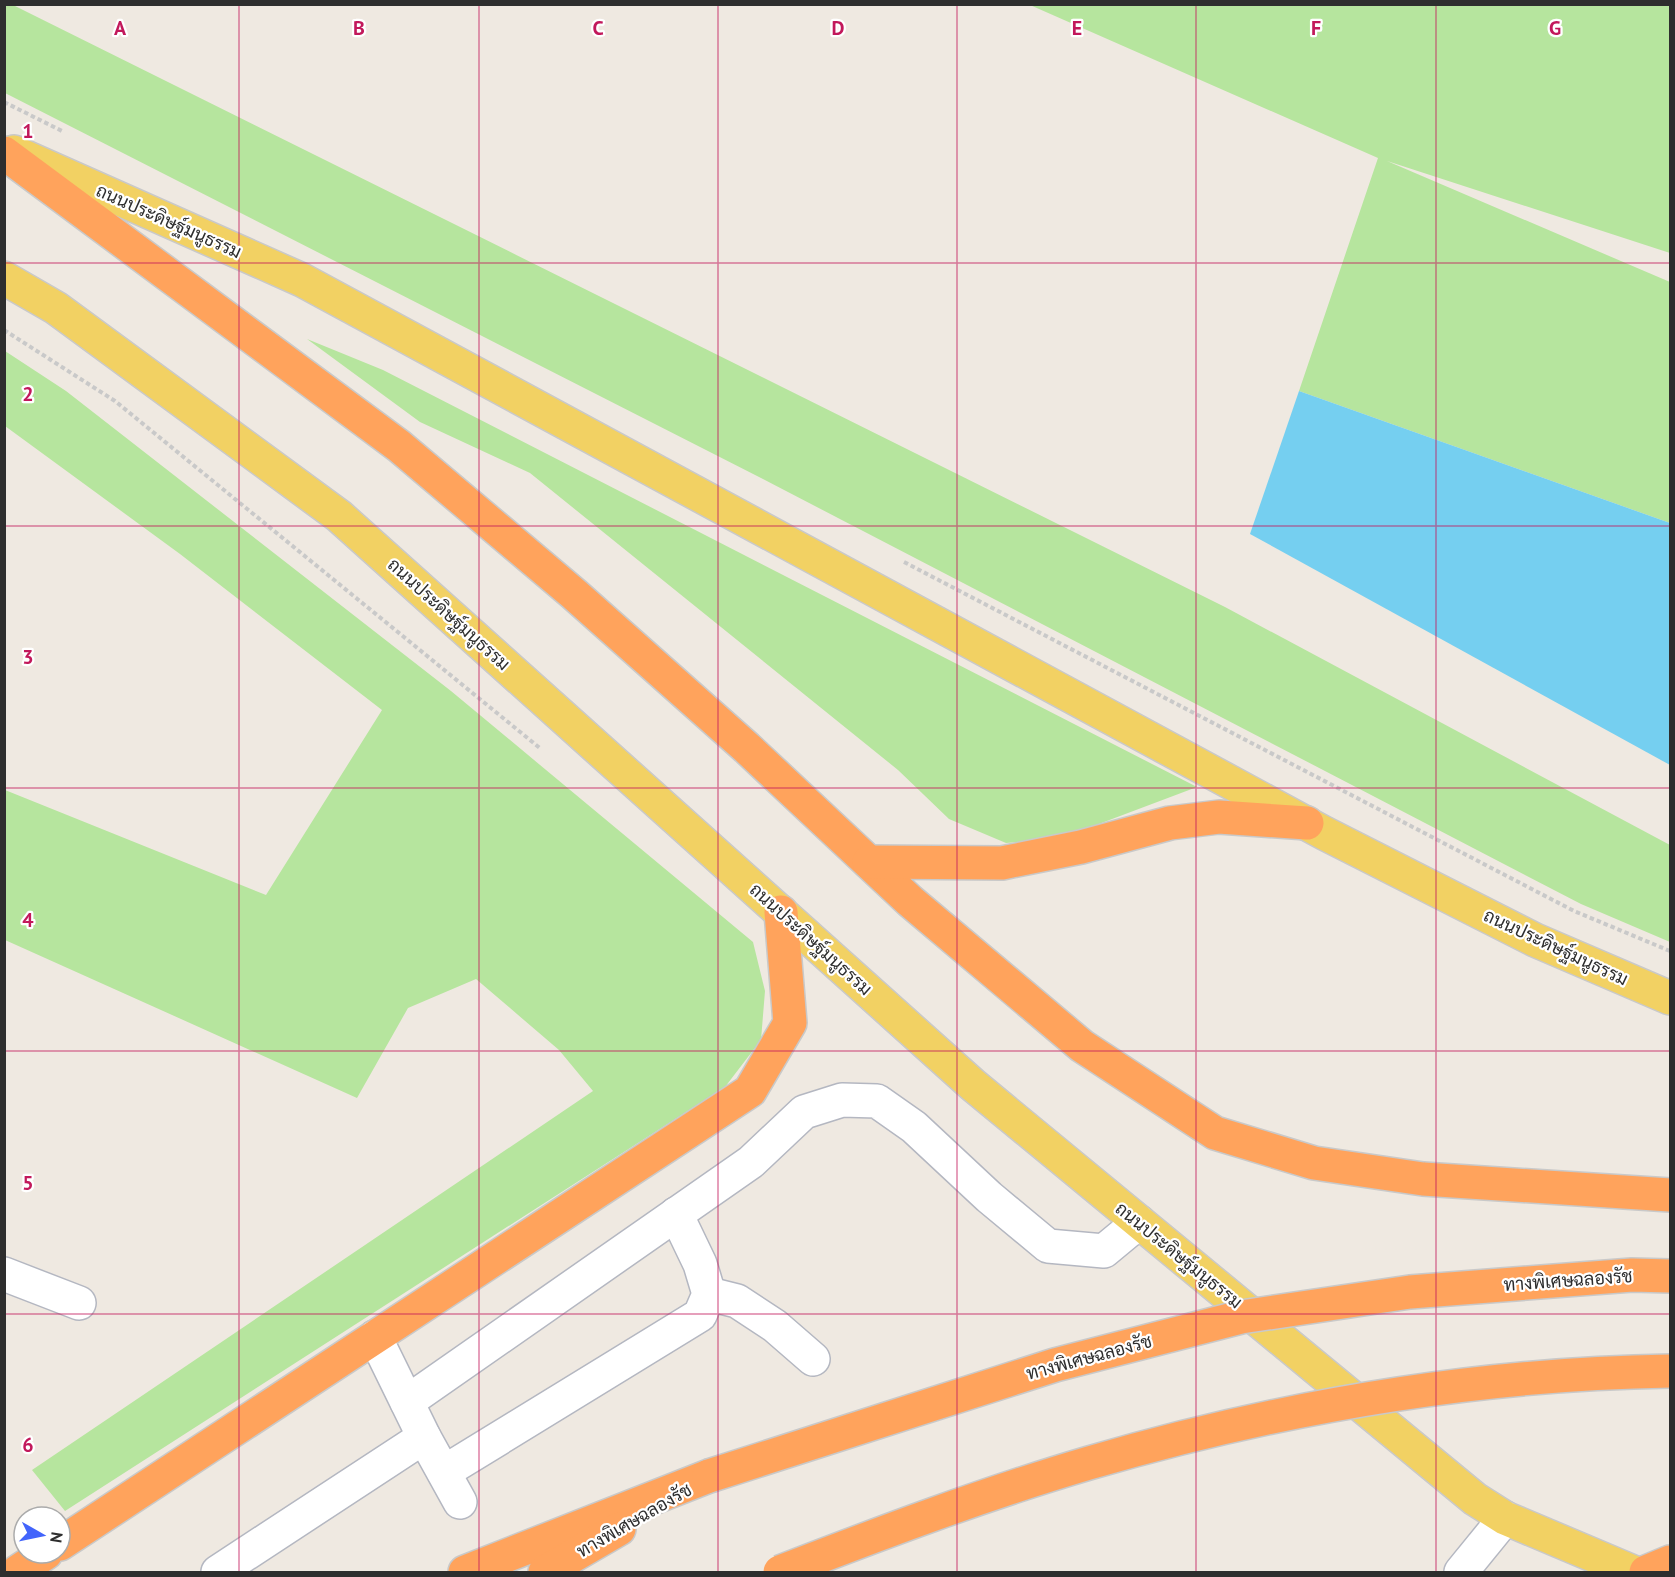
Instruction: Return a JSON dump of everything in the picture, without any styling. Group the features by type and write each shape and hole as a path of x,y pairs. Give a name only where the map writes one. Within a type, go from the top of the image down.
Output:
{"highway":[{"path":"4,153 399,446 574,594 747,748 910,901 1082,1046 1215,1132 1314,1163 1422,1179 1636,1190 1671,1194"},
{"path":"869,862 1002,863 1081,848 1170,823 1219,817 1307,823"},
{"path":"72,1536 750,1091 790,1023 781,912"},
{"name":"ทางพิเศษฉลองรัช","path":"545,1572 709,1476 1055,1365 1241,1317 1410,1292 1632,1275 1671,1276"},
{"path":"780,1572 881,1533 1088,1463 1244,1422 1407,1392 1590,1372 1671,1371"},
{"path":"465,1572 709,1476"},
{"path":"1646,1572 1671,1562"}],"main road":[{"name":"ถนนประดิษฐ์มนูธรรม","path":"4,148 302,280 1307,823 1535,940 1671,998"},
{"name":"ถนนประดิษฐ์มนูธรรม","path":"4,278 56,308 339,516 973,1085 1475,1499 1505,1518 1633,1572"}],"lane":[{"path":"407,1402 751,1162 804,1112 842,1100 877,1101 914,1127 989,1197 1048,1246 1104,1251 1139,1222"},
{"path":"444,1472 700,1315 708,1294 700,1264 676,1215"},
{"path":"4,1274 79,1304"},
{"path":"708,1294 737,1301 775,1326 813,1359"},
{"path":"375,1337 424,1437 460,1502"},
{"path":"218,1572 424,1437"},
{"path":"1461,1572 1505,1518"}],"green space":[{"path":"4,5 13,5 1225,607 1670,845 1670,942 1581,904 761,478 5,93"},
{"path":"1030,5 1670,5 1670,253 1387,161 1670,282 1670,523 1299,391 1378,158"},
{"path":"307,339 383,370 1197,787 1059,839 1006,843 949,819 898,770 530,473 420,422"},
{"path":"5,351 66,391 451,691 753,942 765,991 761,1040 725,1087 72,1507 60,1505 32,1470 593,1091 559,1050 476,979 408,1008 357,1098 5,940 5,790 266,895 382,710 180,554 5,426"}],"water":[{"path":"1299,391 1670,523 1670,765 1250,534"}]}
